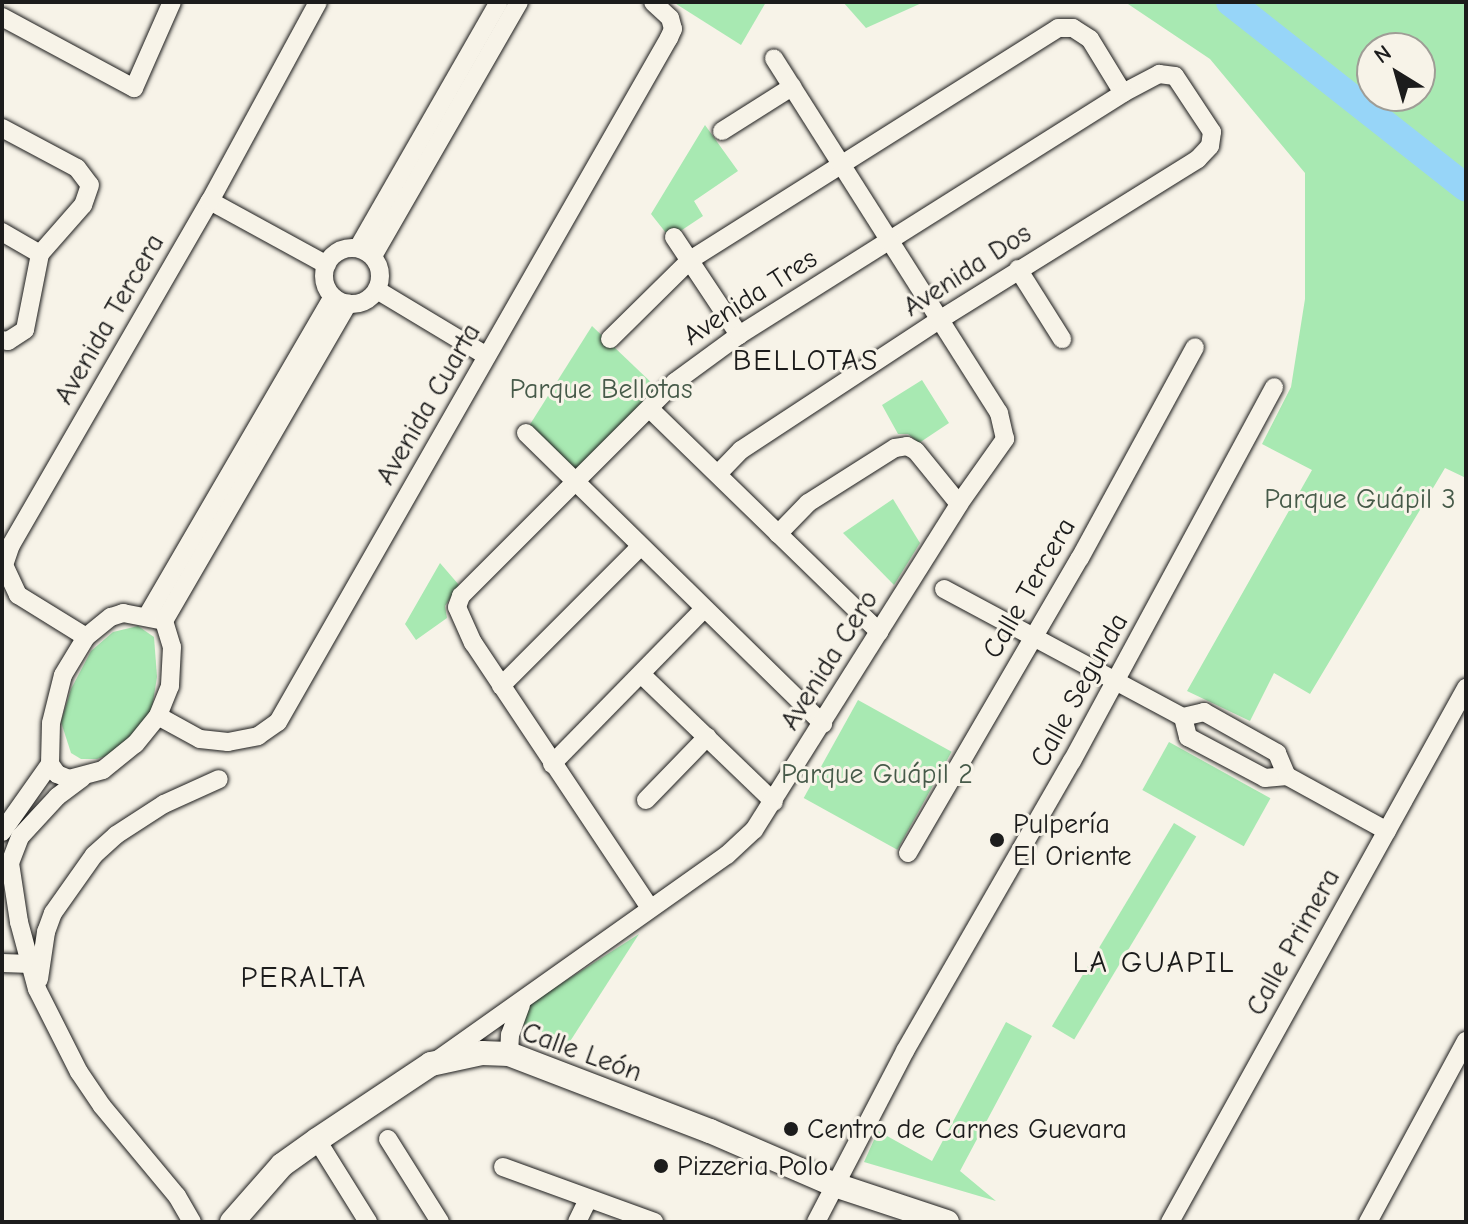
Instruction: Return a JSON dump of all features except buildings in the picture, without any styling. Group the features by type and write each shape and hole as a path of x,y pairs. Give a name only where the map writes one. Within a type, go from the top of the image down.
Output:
{"main road":[{"name":"Calle León","path":"232,1222 282,1165 317,1140 431,1064 482,1053 509,1054 710,1131 835,1185 947,1222"}],"street":[{"path":"2,17 134,88 172,2"},
{"name":"Avenida Tercera","path":"86,637 18,595 4,565 18,531 210,201 318,2"},
{"path":"365,252 499,2"},
{"path":"365,252 519,2"},
{"name":"Avenida Cuarta","path":"158,716 200,739 228,742 258,736 278,722 669,38 673,29 670,18 653,2"},
{"path":"610,339 690,260 1058,28 1073,28 1090,39 1123,93"},
{"path":"774,58 939,320"},
{"name":"Avenida Tres","path":"501,686 473,643 457,607 461,596 675,382 739,335 1123,93 1159,74 1175,76 1212,132 1210,146"},
{"path":"722,131 792,87"},
{"path":"2,128 77,168 89,181 89,193 83,205 40,254 29,320 10,339"},
{"name":"Avenida Dos","path":"718,474 741,450 1018,269 1198,159 1210,146"},
{"path":"210,201 327,265"},
{"path":"2,232 40,254"},
{"path":"674,237 739,335"},
{"path":"365,252 381,278 377,290 370,298 340,300 326,287 327,265 334,255 365,252"},
{"path":"1018,269 1062,339"},
{"path":"377,290 487,356"},
{"path":"156,618 340,300"},
{"name":"Avenida Cero","path":"431,1064 727,855 754,830 774,802 959,504 1005,439 999,413 939,320"},
{"name":"Calle Tercera","path":"908,853 1195,347"},
{"name":"Calle Segunda","path":"816,1222 905,1051 1025,846 1200,529 1274,387"},
{"path":"650,409 879,632"},
{"path":"526,433 823,724"},
{"path":"778,534 808,503 895,448 907,446 916,451 959,504"},
{"path":"640,547 501,686 650,908"},
{"path":"944,589 1183,717 1204,712 1277,753 1287,776"},
{"path":"552,764 704,609"},
{"path":"2,832 50,764 56,699 71,659 86,637 111,617 123,613 156,618 169,631 173,663 170,686 158,716 121,756 103,770 82,778 57,797 20,837 10,863 11,923 31,964 37,989 79,1072 110,1116 177,1196 192,1222"},
{"path":"642,675 774,802"},
{"name":"Calle Primera","path":"1170,1222 1466,688"},
{"path":"1183,717 1188,737 1265,778 1287,776 1387,831"},
{"path":"646,800 707,737"},
{"path":"50,764 57,774 69,779 82,778"},
{"path":"37,989 46,932 53,913 85,865 116,835 164,804 219,779"},
{"path":"2,963 31,964"},
{"path":"509,1054 510,1035 522,1002"},
{"path":"1368,1222 1466,1041"},
{"path":"388,1139 440,1222"},
{"path":"317,1140 368,1222"},
{"path":"503,1167 654,1222"},
{"path":"577,1222 588,1199"}],"green space":[{"path":"673,2 766,2 741,45"},
{"path":"843,2 924,2 866,28"},
{"name":"Parque Guápil 3","path":"1125,2 1466,2 1466,478 1445,468 1310,694 1274,673 1250,721 1187,691 1312,470 1262,444 1291,387 1305,299 1305,173 1210,59"},
{"path":"705,125 738,171 694,201 703,216 670,238 651,214"},
{"name":"Parque Bellotas","path":"592,326 656,387 577,473 529,426"},
{"path":"922,380 949,423 919,443 908,434 898,434 882,405"},
{"path":"893,499 920,543 894,585 843,533"},
{"path":"440,563 459,585 445,606 447,618 416,640 405,624"},
{"path":"138,626 154,637 157,677 152,708 146,721 112,754 97,759 81,759 71,753 61,722 71,689 91,651 113,632"},
{"name":"Parque Guápil 2","path":"858,700 952,752 897,850 804,798"},
{"path":"1169,742 1270,798 1244,846 1142,790"},
{"path":"1174,823 1196,836 1074,1040 1052,1026"},
{"path":"639,934 569,1043 520,1023 526,1006"},
{"path":"1006,1022 1032,1036 960,1171 996,1201 864,1162 878,1131 932,1161"}],"waterway":[{"path":"1230,2 1466,188"}],"place":[{"name":"Pulpería El Oriente","path":"997,840"},
{"name":"Centro de Carnes Guevara","path":"791,1129"},
{"name":"Pizzeria Polo","path":"661,1166"}],"district":[{"name":"BELLOTAS","path":"806,361"},
{"name":"LA GUAPIL","path":"1154,963"},
{"name":"PERALTA","path":"304,978"}]}
